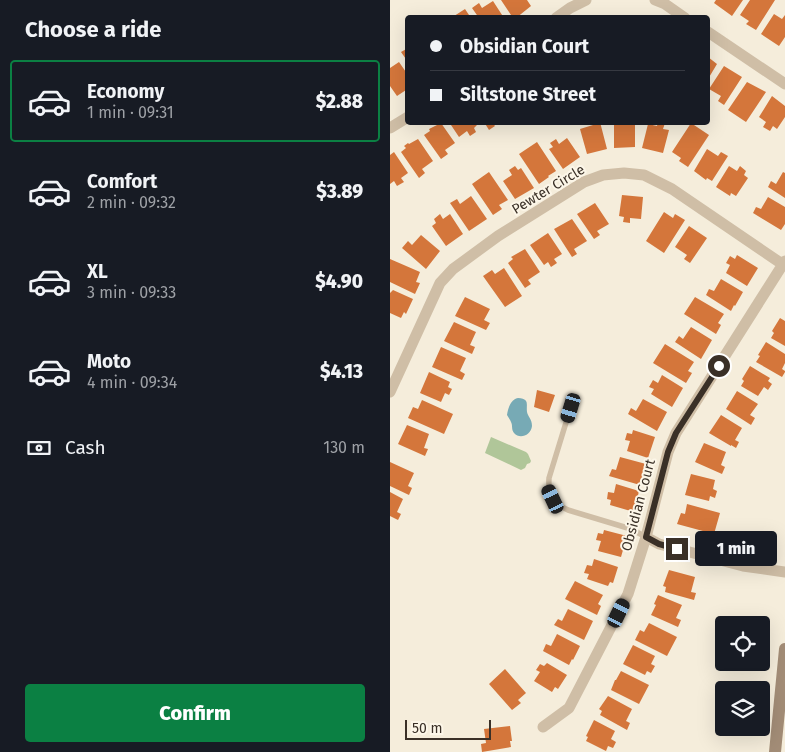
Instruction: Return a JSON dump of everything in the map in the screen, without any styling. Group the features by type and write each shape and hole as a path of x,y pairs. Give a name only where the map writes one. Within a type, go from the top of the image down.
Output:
{"street":[{"path":"560,15 586,0"},
{"path":"655,0 665,4 681,15"},
{"path":"710,33 785,84"},
{"path":"390,128 405,119"},
{"name":"Pewter Circle","path":"390,392 394,374 440,283 453,269 498,236 576,186 603,175 624,173 644,175 672,189 784,264"},
{"name":"Obsidian Court","path":"543,727 569,708 628,594 646,537 668,452 676,433 784,264"},
{"path":"646,537 659,544 743,566 785,572"},
{"path":"775,752 785,649"}],"lane":[{"path":"572,403 549,478 548,490 559,506 632,528 646,537"}],"green space":[{"path":"491,437 526,452 531,461 530,463 521,470 485,453"}],"water":[{"path":"518,398 526,401 527,412 532,424 530,432 525,436 519,436 514,433 512,423 507,415 512,402"}],"building":[{"path":"501,0 527,0 531,6 520,15 511,15"},
{"path":"716,0 743,0 732,16 714,3"},
{"path":"750,0 775,0 756,30 746,24 749,21 740,15"},
{"path":"493,1 502,15 477,15 472,8 479,3 482,8"},
{"path":"465,9 469,15 456,15"},
{"path":"774,14 782,19 785,15 785,37 779,46 761,34"},
{"path":"405,50 405,58 401,52"},
{"path":"710,59 717,64 710,76"},
{"path":"399,62 405,71 405,91 397,96 390,86 390,68"},
{"path":"724,66 742,77 724,105 718,101 721,96 710,90"},
{"path":"747,82 766,92 746,122 728,110"},
{"path":"772,96 785,106 785,117 777,129 773,126 770,131 763,127 766,122 759,117"},
{"path":"437,125 442,125 455,143 445,150 448,154 441,159 424,135 430,131 429,129"},
{"path":"451,125 477,125 474,128 476,132 470,136 467,131 459,137"},
{"path":"486,125 494,125 495,126 489,130"},
{"path":"601,125 607,149 587,154 580,129"},
{"path":"614,125 635,125 635,147 614,148"},
{"path":"648,125 664,125 663,129 669,130 663,153 642,148"},
{"path":"690,125 694,125 709,135 688,167 679,161 681,158 672,152"},
{"path":"567,138 580,157 563,169 549,149 553,147 550,143 556,139 559,144"},
{"path":"418,139 433,161 422,169 425,173 419,178 401,152 406,148 404,146"},
{"path":"537,142 556,171 539,184 519,154"},
{"path":"707,149 718,156 721,152 728,156 712,181 707,178 706,180 694,171"},
{"path":"394,152 408,173 401,178 404,182 397,186 394,181 390,184 390,155"},
{"path":"515,166 518,170 521,168 534,188 515,199 503,181 512,175 509,170"},
{"path":"729,166 737,171 740,166 746,171 744,175 748,178 736,196 731,193 730,196 716,187"},
{"path":"489,172 508,200 499,205 502,209 493,215 472,184"},
{"path":"783,172 785,173 785,198 768,187 771,181 776,184"},
{"path":"622,195 643,197 641,219 630,218 630,223 623,222 624,217 619,216"},
{"path":"471,196 487,219 469,231 450,203 457,199 460,204"},
{"path":"768,197 785,207 785,224 781,230 753,213 756,207 761,209"},
{"path":"595,203 609,224 597,231 600,235 594,239 577,214"},
{"path":"664,212 673,218 675,214 685,220 664,253 646,241"},
{"path":"440,214 443,219 450,214 463,234 446,246 432,226 436,223 434,219"},
{"path":"572,219 587,241 574,249 577,254 572,257 554,229"},
{"path":"689,226 707,238 690,263 684,259 687,255 675,247"},
{"path":"548,233 562,254 554,259 557,263 551,267 548,262 544,265 530,245"},
{"path":"421,235 440,251 426,269 402,248 408,241 412,245"},
{"path":"525,249 540,272 528,280 531,284 525,288 508,263 513,259 511,257"},
{"path":"737,255 758,268 747,286 726,273 730,265 726,263 730,256 735,259"},
{"path":"390,259 420,272 416,282 420,283 415,294 390,282"},
{"path":"504,268 522,296 505,307 483,276 492,270 495,274"},
{"path":"721,279 743,292 731,311 706,295 709,289 714,291"},
{"path":"393,290 413,299 406,314 404,312 401,318 390,313 390,293"},
{"path":"465,297 490,309 484,320 490,323 486,330 455,316"},
{"path":"695,297 724,314 718,323 721,325 716,334 684,314"},
{"path":"780,318 785,321 785,346 771,338 774,333 772,331"},
{"path":"454,322 476,332 470,345 475,347 472,354 444,341"},
{"path":"691,327 712,340 701,359 675,342 679,336 683,339"},
{"path":"766,342 785,354 785,363 782,369 785,372 782,377 756,362"},
{"path":"665,344 694,362 688,371 692,373 686,383 653,363"},
{"path":"441,347 466,358 460,371 465,374 462,380 432,367"},
{"path":"750,366 770,378 768,381 772,384 768,390 764,387 758,396 741,386 744,381 742,379"},
{"path":"429,372 450,382 448,387 452,389 449,395 445,393 441,402 420,393"},
{"path":"662,375 683,388 672,407 651,394 654,389 649,387 653,380 658,383"},
{"path":"537,390 555,395 549,412 534,407"},
{"path":"737,391 758,404 750,415 755,418 751,425 726,409"},
{"path":"643,399 667,412 657,431 628,414 631,408 636,411"},
{"path":"422,400 453,414 444,434 408,418 413,407 418,409"},
{"path":"721,415 742,428 735,440 739,442 736,448 709,433"},
{"path":"407,425 429,434 424,448 428,449 425,456 398,444"},
{"path":"633,430 655,437 648,458 627,451 630,441 625,440 627,433 632,434"},
{"path":"704,443 726,452 721,465 725,467 722,474 695,462"},
{"path":"620,457 646,464 640,485 609,476 612,469 616,470"},
{"path":"390,462 414,473 408,486 412,488 409,495 390,486"},
{"path":"691,474 715,480 713,489 717,491 715,498 710,496 709,501 685,495"},
{"path":"616,484 639,491 634,512 610,505 611,500 607,499 608,492 614,493"},
{"path":"390,492 403,499 397,512 401,514 398,520 390,516"},
{"path":"687,504 720,513 714,534 677,524 681,513 685,514"},
{"path":"604,530 627,536 621,557 598,551 601,541 596,540 598,533 603,534"},
{"path":"594,559 618,567 613,583 610,582 608,586 587,579 589,574 584,573 587,565 592,566"},
{"path":"669,570 695,577 691,592 696,593 694,600 665,592 666,587 663,586"},
{"path":"575,581 603,595 598,604 601,606 597,615 565,599"},
{"path":"658,595 682,605 676,618 681,620 678,627 651,615"},
{"path":"568,609 593,621 584,640 554,625 558,619 562,621"},
{"path":"649,623 677,637 667,656 635,640 640,630 644,632"},
{"path":"557,634 580,646 569,665 543,651 546,644 551,646"},
{"path":"633,645 655,656 651,664 655,666 651,673 647,671 645,675 623,664"},
{"path":"547,663 567,675 558,689 555,687 552,692 534,681 540,672 536,670 540,664 544,666"},
{"path":"505,669 526,693 518,700 521,703 512,710 489,684"},
{"path":"621,671 649,685 639,704 611,690"},
{"path":"608,696 632,709 626,721 630,723 627,730 600,715 602,711 599,709"},
{"path":"594,720 615,731 611,739 616,742 613,748 608,746 606,751 586,741 588,737 586,736"},
{"path":"510,726 511,747 482,752 481,744 486,743 484,729"}],"route":[{"path":"677,549 659,544 646,537 668,452 676,433 719,366"}]}
